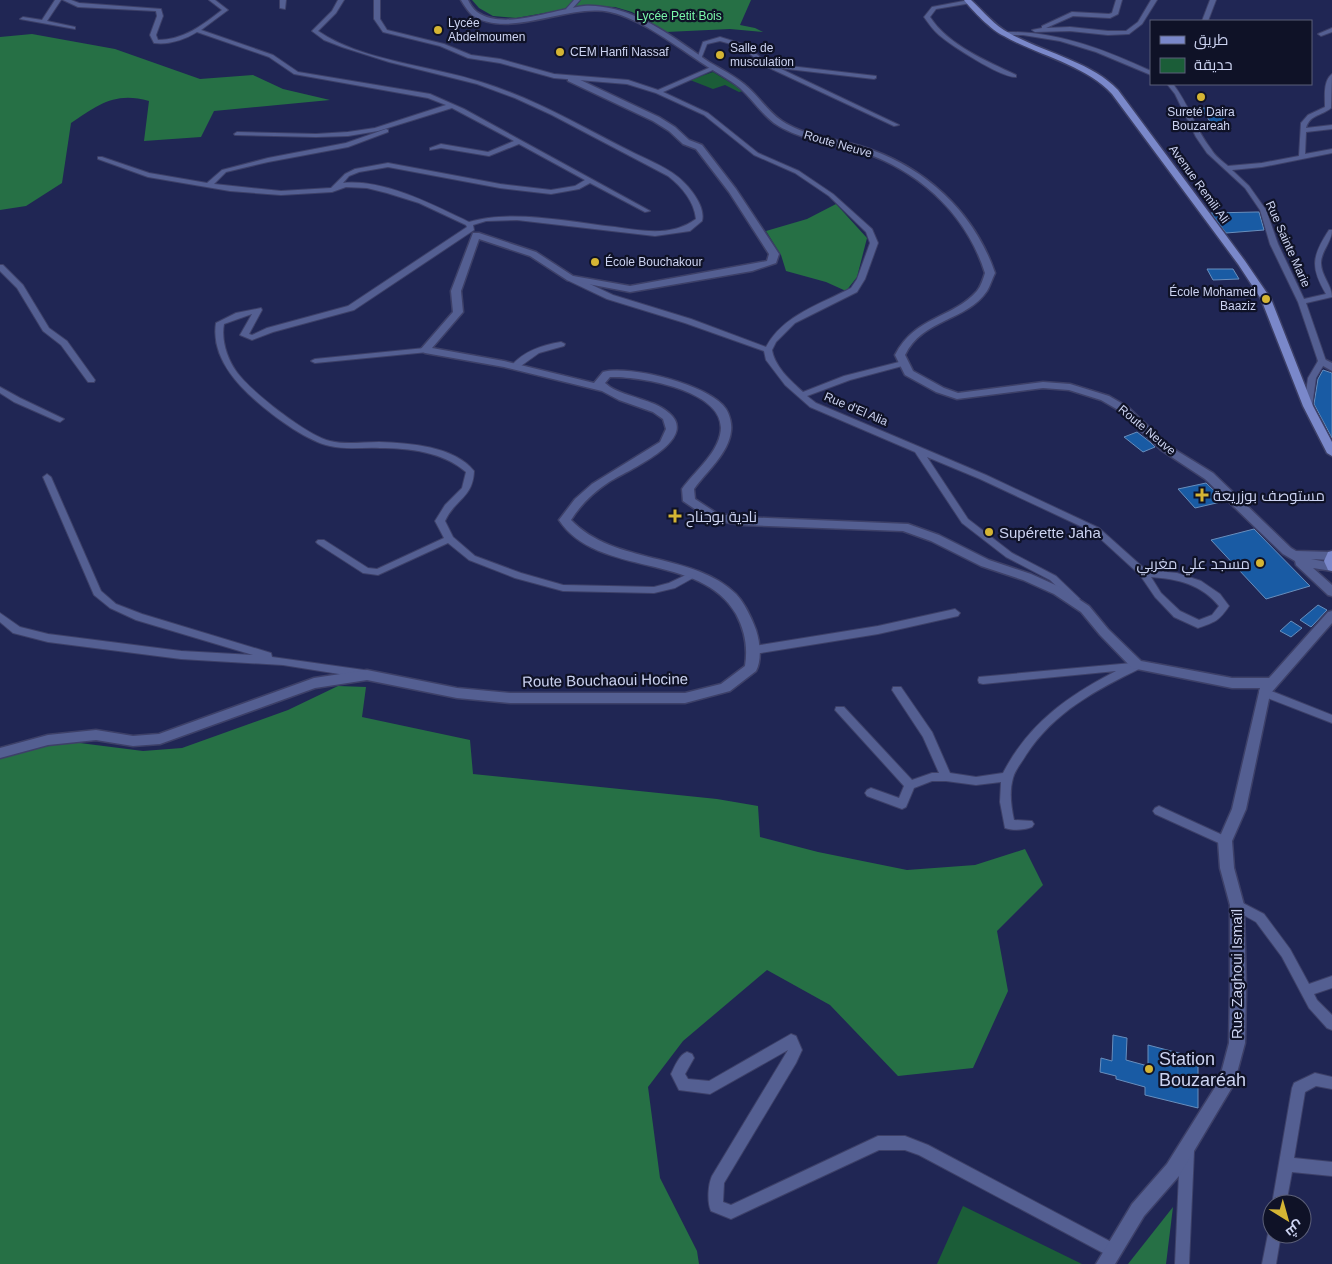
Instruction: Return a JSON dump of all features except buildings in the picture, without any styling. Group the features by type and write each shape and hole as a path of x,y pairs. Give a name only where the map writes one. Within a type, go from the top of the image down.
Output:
{"main road":[{"name":"Avenue Remili Ali","path":"968,1 1004,34 1090,73 1105,82 1115,92 1242,263 1266,299 1308,406 1332,453"}],"street":[{"path":"44,22 58,0"},
{"path":"66,0 78,5 159,10 160,16 153,35 156,42 175,40 196,30 225,10 212,0"},
{"path":"126,0 146,8"},
{"path":"283,0 283,8"},
{"path":"341,0 334,12 315,31 320,37 350,48 481,83 530,102 593,133 677,179 700,211 700,220 687,229 655,234 517,218 485,219 351,308 270,330 252,338 244,335 258,310 220,323 218,330 224,354 236,376 302,431 323,442 349,447 381,445 436,453 456,459 470,471 470,483 464,494 448,507 440,521 449,539 472,558 518,576 564,588 654,590 672,586 690,576"},
{"path":"377,0 377,19 385,31 442,45 470,57 500,61 571,79 656,119 672,129 686,142 699,147 733,191 774,254 771,263 752,268 630,289 570,278"},
{"name":"Route Neuve","path":"464,0 472,11 480,16 506,21 569,9 600,8 630,16 736,81 753,95 771,117 784,125 800,133 875,154 906,170 956,209 974,231 985,252 990,273 982,290 943,318 911,335 903,344 900,355 909,373 940,390 957,396 1043,386 1070,386 1106,398 1124,409 1165,448 1209,476 1332,592"},
{"path":"569,9 577,0"},
{"path":"1035,30 1072,14 1110,16 1115,14 1119,0"},
{"path":"1004,34 1035,30 1070,29 1108,34 1127,33 1140,23 1154,0"},
{"path":"1205,20 1213,0"},
{"path":"968,1 934,8 928,17 930,22 942,35 963,49 1014,76"},
{"path":"23,19 73,28"},
{"path":"196,30 271,56 296,74 430,96 520,141 646,210"},
{"path":"1321,34 1332,30"},
{"path":"1025,32 1097,51 1150,73"},
{"path":"419,40 431,34"},
{"path":"698,58 705,43 720,39 744,46 765,64 896,125"},
{"path":"765,64 808,71 874,77"},
{"path":"658,92 713,68"},
{"path":"1302,158 1305,119 1328,108 1328,87 1332,76"},
{"path":"100,158 148,175 208,186 281,193 332,190 345,185 389,190 472,229 533,254 570,278 610,297 688,321 768,350 773,341 792,321 854,290 861,279 874,243 869,231 858,219 815,183 756,154 706,114 658,92 628,82 571,79"},
{"name":"Rue Sainte Marie","path":"1172,85 1209,152 1247,187 1263,210 1274,244 1327,360"},
{"path":"208,186 224,171 268,160 348,145 382,134 398,124 423,113 453,106"},
{"path":"237,134 334,136 398,124"},
{"path":"1303,130 1332,127"},
{"path":"432,149 441,146 489,154 520,141"},
{"path":"1226,168 1262,165 1332,151"},
{"path":"332,190 346,175 357,170 388,165 500,186 551,192 577,188 590,180"},
{"path":"425,350 458,312 456,290 472,229"},
{"path":"1302,302 1332,295 1320,278 1317,263 1319,251 1332,232"},
{"path":"0,267 20,287 46,330 64,343 91,380"},
{"path":"515,366 528,353 547,346 561,344"},
{"path":"316,361 425,350 515,366 604,388 664,414 671,422 671,430 665,443 613,474 589,492 571,510 565,520 571,530 594,544 708,581 732,598 748,624 754,650 862,633 955,613"},
{"name":"Rue d'El Alia","path":"768,350 770,360 788,383 813,405 983,477 1036,504 1073,518 1096,530 1143,572 1158,595 1177,614 1198,624 1215,618 1224,606 1216,594 1198,582 1181,577 1143,572"},
{"path":"1308,406 1312,378 1327,360 1332,368"},
{"path":"802,395 847,378 903,363"},
{"path":"604,388 600,383 607,374 618,373 643,377 673,384 696,394 720,410 726,430 719,449 688,489 689,501 715,517 762,522 904,527 935,538 985,563 1027,577 1058,591 1085,609"},
{"path":"0,389 17,400 60,419"},
{"path":"918,449 965,521 1009,555 1053,578 1137,665"},
{"path":"47,477 97,593 113,606 139,617 283,661"},
{"path":"321,542 366,571 378,572 449,539"},
{"path":"1291,554 1311,564 1332,561"},
{"name":"Rue Zaghoui Ismaïl","path":"1108,1257 1138,1210 1173,1170 1226,1084 1237,1043 1237,905 1227,868 1226,841 1239,809 1268,687 1332,615"},
{"path":"0,617 17,630 48,638 181,655 283,661 367,675"},
{"name":"Route Bouchaoui Hocine","path":"0,753 48,740 96,735 133,741 160,739 314,683 367,675 457,693 510,698 685,698 725,688 751,668 754,650"},
{"path":"1028,824 1009,825 1005,805 1007,777 1021,753 1043,724 1082,692 1137,665"},
{"path":"983,680 1137,665 1223,681 1268,687 1332,718"},
{"path":"897,690 928,735 946,777"},
{"path":"840,710 910,785"},
{"path":"871,793 902,804 910,785 932,777 976,781 1007,777"},
{"path":"1159,811 1226,841"},
{"path":"1237,905 1260,918 1286,953 1313,1004 1332,1024"},
{"path":"1306,991 1332,982"},
{"path":"687,1058 678,1074 684,1085 710,1088 791,1040 795,1050 717,1180 716,1206 731,1212 870,1146 896,1142 922,1150 1108,1257"},
{"path":"1281,1194 1299,1088 1315,1079 1332,1083"},
{"path":"1182,1264 1187,1147"},
{"path":"1286,1164 1332,1170"},
{"path":"1269,1264 1272,1244"}],"green space":[{"name":"Lycée Petit Bois","path":"472,0 751,0 740,25 763,32 730,29 666,32 632,12 615,7 584,6 516,18 493,16 479,8"},
{"path":"32,34 115,49 200,79 253,75 283,89 330,100 214,111 201,137 144,141 149,101 126,98 107,102 71,123 62,183 26,206 0,210 0,37"},
{"path":"713,72 744,91 739,92 725,85 713,89 690,80"},
{"path":"836,204 867,238 857,277 846,291 826,282 786,271 781,255 766,231 807,219"},
{"path":"338,686 366,687 362,717 470,740 473,774 717,799 758,806 760,837 818,852 907,870 975,865 1025,849 1043,885 997,931 1008,991 973,1068 898,1076 830,1005 767,970 683,1041 648,1087 660,1178 697,1251 699,1264 0,1264 0,754 56,740 143,751 182,748 288,710"},
{"path":"963,1206 1082,1264 937,1264"},
{"path":"1173,1207 1166,1264 1128,1264"}],"place":[{"name":"Lycée Abdelmoumen","path":"438,30"},
{"name":"CEM Hanfi Nassaf","path":"560,52"},
{"name":"Salle de musculation","path":"720,55"},
{"name":"Sureté Daira Bouzareah","path":"1201,97"},
{"name":"École Bouchakour","path":"595,262"},
{"name":"École Mohamed Baaziz","path":"1266,299"},
{"name":"مستوصف بوزريعة","path":"1202,495"},
{"name":"نادية بوجناح","path":"675,516"},
{"name":"Supérette Jaha","path":"989,532"},
{"name":"مسجد علي مغربي","path":"1260,563"},
{"name":"Station Bouzaréah","path":"1149,1069"}]}
